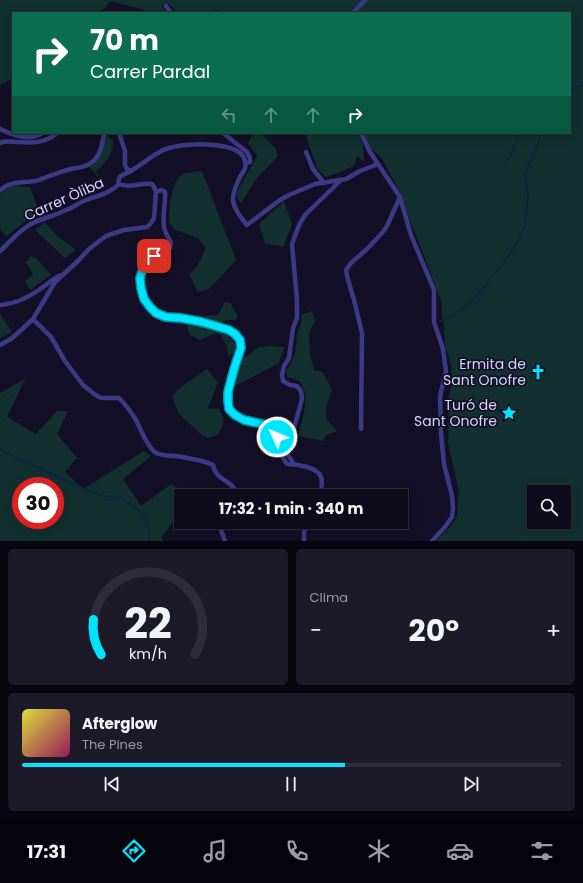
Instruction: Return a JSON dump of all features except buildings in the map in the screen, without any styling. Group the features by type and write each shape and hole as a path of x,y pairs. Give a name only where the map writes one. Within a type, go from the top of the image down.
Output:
{"street":[{"path":"354,12 364,0"},
{"path":"166,6 170,12"},
{"path":"0,129 12,133"},
{"path":"14,134 23,137 33,137 41,134"},
{"path":"0,143 9,141 43,141 56,134"},
{"path":"0,190 6,185 36,180 66,170 87,166 98,156 101,150 104,134"},
{"path":"119,134 125,151 125,165 130,171 159,152 168,148 205,144 229,147 239,152 245,159 246,167 234,191 233,201 236,209 247,225 280,200 315,184 346,179 360,171 378,164"},
{"path":"224,134 247,152 250,162 245,163"},
{"path":"361,134 370,152 400,197 411,235 434,290 434,322 443,349 446,370 440,396 444,464 452,496 453,508 452,517 432,541"},
{"path":"306,152 313,169 324,183"},
{"name":"Carrer Òliba","path":"0,251 32,224 64,211 90,198 113,190 119,184 118,181 122,174 130,171"},
{"path":"294,464 288,455 287,446 292,435 302,399 302,392 297,386 290,385 283,381 282,375 284,366 289,358 293,328 297,318 297,300 292,244 300,222 306,214 340,180"},
{"path":"0,345 11,339 33,319 56,282 89,249 106,236 124,230 147,227 151,223 154,218 156,192 152,184 146,183 127,187 119,184"},
{"path":"156,192 161,190 165,192 164,225 165,231 171,243 170,248 166,253 154,256 147,262 143,269 140,278 144,299 156,313 166,317 202,322 229,330 235,334 240,340 241,348 230,382 228,401 229,409 235,415 244,420 271,426 277,437 280,451 284,460 288,464 311,468 317,471 321,476 321,489"},
{"path":"362,429 362,333 346,270 351,263 382,233 387,226 400,197"},
{"path":"0,305 19,301 40,290 54,278 64,274"},
{"path":"33,319 51,337 65,361 83,385 101,398 119,398 127,406 154,452 161,455 194,460 213,465 217,474 234,489"},
{"path":"221,529 225,541"},
{"path":"304,541 306,529"}],"green space":[{"path":"0,0 583,0 583,541 436,541 451,526 457,516 459,492 448,443 449,397 452,381 451,365 445,345 442,304 409,219 403,198 381,157 371,149 364,134 571,134 571,12 224,12 215,10 212,12 178,12 167,3 161,5 165,12 146,12 142,9 110,1 104,9 96,12 12,12 12,78 5,83 0,84"},
{"path":"250,134 262,134 276,149 278,156 257,178 241,203 237,198 237,192 257,156 248,143 252,136"},
{"path":"305,134 359,134 363,146 364,162 357,156 354,166 325,177 317,168"},
{"path":"106,135 113,140 112,150 106,162 96,172 99,176 97,176 90,167 96,161"},
{"path":"202,171 236,260 209,289 198,292 189,274 197,267 206,248 198,238 175,230 169,222 170,203 175,183 183,174"},
{"path":"13,186 30,187 40,214 28,219 7,236 0,230 0,194 4,190"},
{"path":"284,201 292,224 283,247 265,244 259,224"},
{"path":"45,222 57,236 76,250 65,258 35,230"},
{"path":"31,256 37,259 51,275 30,290 25,282 33,274 26,262"},
{"path":"225,302 230,303 237,314 237,319 223,321 223,324 213,322 204,316 218,315"},
{"path":"312,311 315,321 309,333 310,355 314,370 322,372 332,390 326,414 328,421 337,431 326,435 323,441 298,436 303,416 305,393 299,381 287,377 286,372 295,354 297,334 301,323 302,314"},
{"path":"0,314 12,332 0,338"},
{"path":"186,323 225,334 235,344 235,352 228,356 227,347 221,335 216,333 200,340 190,335"},
{"path":"259,347 284,347 279,363 233,387 241,360"},
{"path":"207,369 218,383 208,408 219,409 223,422 218,435 208,438 202,435 179,414 172,396 181,387"},
{"path":"25,379 7,417 36,434 57,411 68,411 57,434 77,458 65,472 83,489 144,451 151,456 123,479 141,506 171,484 178,489 174,489 174,520 161,538 163,541 0,541 0,393"}],"waterway":[{"path":"571,90 583,85"},
{"path":"506,162 511,155 519,134"},
{"path":"439,322 454,316 475,298 512,252 525,226 528,196 525,174 542,134"},
{"path":"0,449 29,464 100,495 121,498 136,508 146,519 149,532 149,541"}],"place":[{"name":"Ermita de Sant Onofre","path":"538,372"},
{"name":"Turó de Sant Onofre","path":"509,413"}],"route":[{"path":"154,256 147,262 140,278 144,299 156,313 166,317 202,322 229,330 235,334 240,340 241,348 228,392 229,409 235,415 244,420 271,426 277,437"}]}
